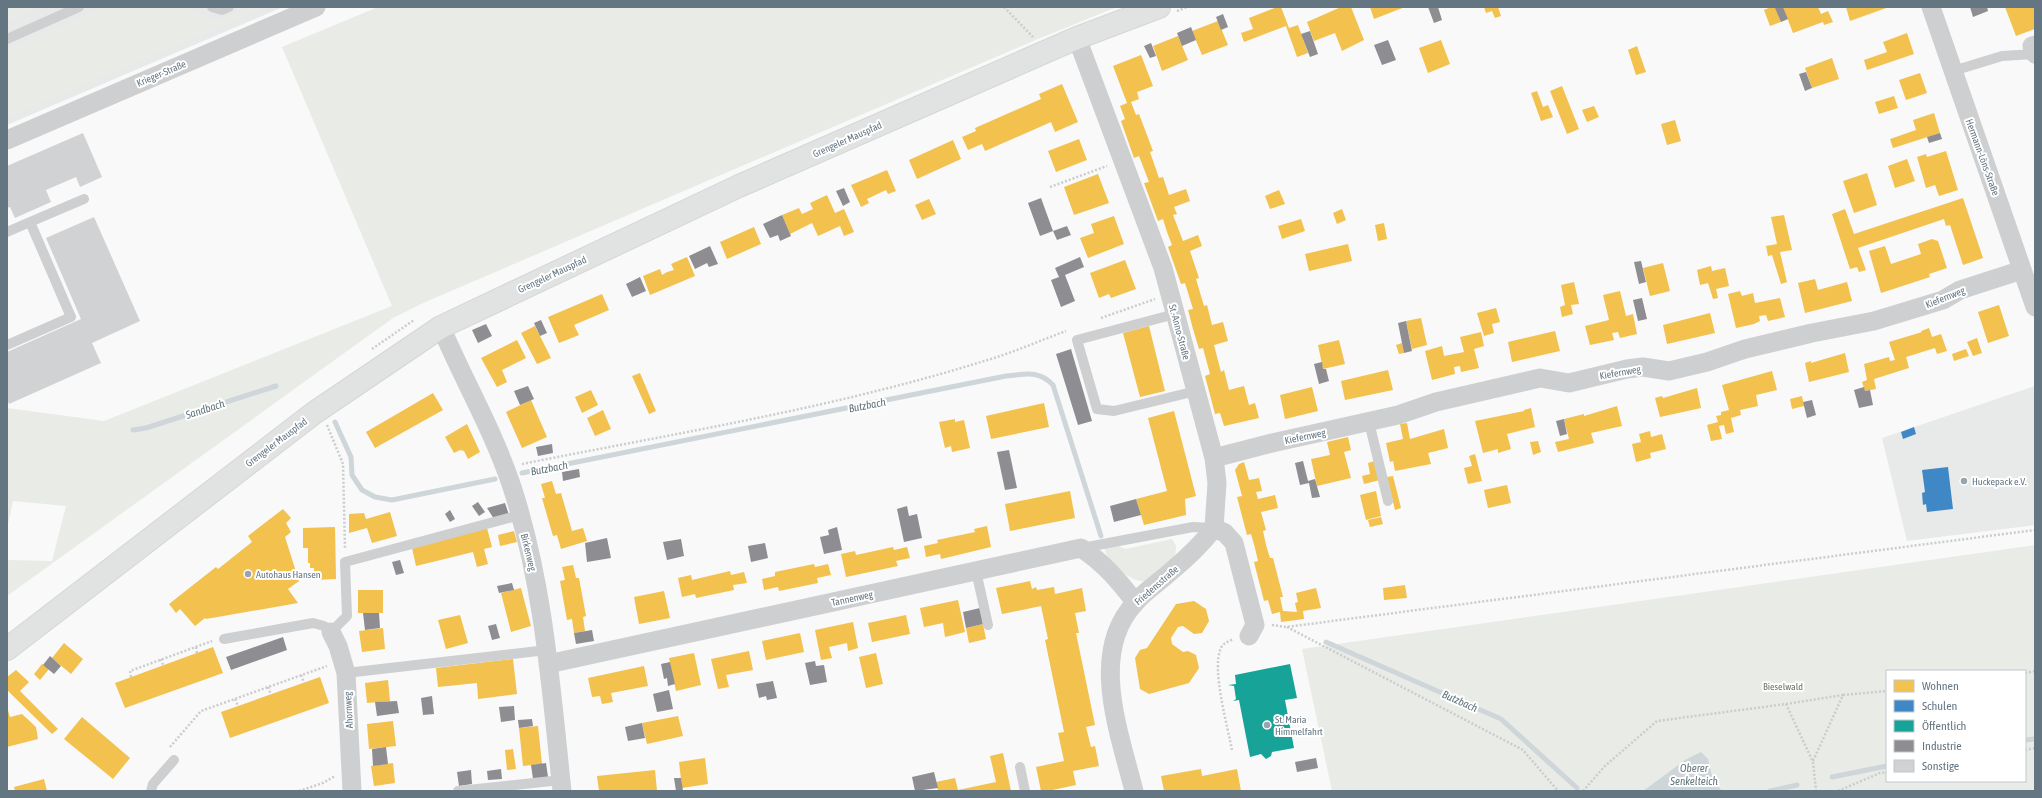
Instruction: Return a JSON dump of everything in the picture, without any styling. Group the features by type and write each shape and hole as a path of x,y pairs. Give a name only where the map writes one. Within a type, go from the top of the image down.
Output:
{"main road":[{"name":"Grengeler Mauspfad","path":"7,649 314,413 441,327 739,186 1077,38 1166,10"}],"street":[{"name":"Krieger-Straße","path":"7,140 316,7"},
{"name":"Hermann-Löns-Straße","path":"1931,7 2035,307"},
{"name":"St.-Anno-Straße","path":"1077,38 1163,268 1170,293 1214,458 1217,483 1214,528"},
{"path":"2035,45 2032,46 2035,54"},
{"name":"Kiefernweg","path":"1214,458 1272,443 1370,422 1436,402 1540,378 1569,383 1627,369 1643,368 1669,371 1707,362 1745,349 1812,333 1874,321 1944,300 1960,290 2022,270"},
{"name":"Birkenweg","path":"441,327 474,395 504,466 520,515 536,578 562,785"},
{"path":"1214,528 1225,533 1234,543 1252,631"},
{"name":"Friedensstraße","path":"1134,791 1111,696 1110,666 1114,641 1125,615 1135,602 1181,563 1202,543 1214,528"},
{"path":"1081,548 1094,556 1113,574 1135,602"},
{"name":"Tannenweg","path":"547,657 976,571 1081,548"},
{"name":"Ahornweg","path":"331,632 344,666 352,791"}],"lane":[{"path":"7,39 79,7"},
{"path":"212,7 222,10 229,7"},
{"path":"1954,71 2002,56 2035,54"},
{"path":"7,232 84,199"},
{"path":"7,346 71,317 30,222"},
{"path":"1175,314 1077,340 1097,409 1114,411 1196,391"},
{"path":"1370,422 1388,501"},
{"path":"224,639 313,623 324,626 331,632 347,616 346,562 520,515"},
{"path":"1081,548 1193,527 1214,528"},
{"path":"976,571 988,625"},
{"path":"344,666 547,657"},
{"path":"152,791 153,784 174,760"},
{"path":"1020,767 1025,791"},
{"path":"458,791 562,785"}],"path":[{"path":"1004,7 1036,41"},
{"path":"1166,10 1187,7"},
{"path":"1050,187 1123,160"},
{"path":"1096,320 1170,293"},
{"path":"504,466 782,413 886,388 985,361 1074,328"},
{"path":"325,420 335,441 343,464 346,562"},
{"path":"1558,791 1523,750 1286,627 2035,530"},
{"path":"1232,750 1217,670 1218,656 1225,644 1252,631"},
{"path":"131,677 130,671 219,639 224,639"},
{"path":"196,647 197,653"},
{"path":"161,659 163,665"},
{"path":"166,752 201,711 301,675 344,666"},
{"path":"301,675 304,683"},
{"path":"268,687 271,695"},
{"path":"1583,791 1605,766 1657,721 1843,695 1886,691"},
{"path":"1813,762 1843,695"},
{"path":"235,699 238,706"},
{"path":"1786,704 1813,762 1816,791"},
{"path":"1838,791 1880,773 1886,772"},
{"path":"299,791 323,782"}],"shaded area":[{"path":"7,7 283,7 7,125"},
{"name":"Huckepack e.V.","path":"2035,386 2035,525 1907,541 1882,438"}],"green space":[{"path":"7,7 41,7 7,22"},
{"path":"104,7 184,7 216,20 247,7 266,7 7,118 7,49"},
{"path":"378,7 1117,7 1038,39 423,303 393,318 7,596 7,560 52,561 66,506 13,501 7,529 7,408 104,421 392,306 282,47"},
{"path":"1172,539 1176,546 1175,560 1157,575 1146,581 1134,579 1120,570 1109,559 1105,548 1118,546 1125,549"},
{"name":"Bieselwald","path":"2035,545 2035,791 1722,791 1713,779 1711,770 1685,760 1643,791 1332,791 1302,649"}],"water":[{"name":"Oberer Senkelteich","path":"1701,752 1708,759 1713,779 1722,791 1643,791 1685,760"}],"building: Wohnen":[{"path":"1277,7 1281,7 1289,28 1298,25 1308,53 1297,57 1286,26 1244,42 1241,33 1253,29 1249,18"},
{"path":"1341,7 1351,7 1364,40 1342,51 1335,33 1314,41 1307,22"},
{"path":"1370,7 1405,7 1374,19"},
{"path":"1484,7 1498,7 1501,16 1495,18 1492,11 1486,13"},
{"path":"1775,7 1781,22 1770,26 1764,10"},
{"path":"1783,7 1818,7 1821,14 1828,11 1833,22 1824,25 1823,22 1793,33"},
{"path":"1846,7 1889,7 1850,21"},
{"path":"2005,7 2035,7 2035,29 2016,36"},
{"path":"1218,21 1228,45 1202,55 1192,31"},
{"path":"1907,33 1914,54 1867,70 1864,60 1887,52 1883,42"},
{"path":"1178,36 1188,60 1162,71 1153,46"},
{"path":"1441,40 1450,64 1428,73 1419,48"},
{"path":"1637,46 1646,72 1636,75 1628,50"},
{"path":"1141,55 1153,86 1137,92 1139,99 1131,102 1136,115 1139,114 1153,151 1150,152 1159,178 1163,177 1169,195 1186,189 1190,201 1174,207 1177,214 1173,215 1183,241 1198,235 1202,246 1190,251 1199,278 1196,279 1204,306 1207,305 1212,325 1223,322 1228,341 1214,345 1221,372 1224,370 1229,390 1244,386 1249,405 1255,403 1259,418 1224,426 1220,413 1215,414 1205,376 1210,374 1203,348 1199,349 1193,329 1188,310 1193,309 1185,283 1181,284 1168,247 1172,245 1163,219 1158,221 1144,183 1149,182 1139,156 1134,158 1121,121 1125,119 1120,106 1127,103 1113,66"},
{"path":"1832,58 1839,79 1812,88 1805,68"},
{"path":"1920,73 1927,93 1906,100 1899,80"},
{"path":"1062,84 1078,122 1055,132 1051,122 985,151 982,144 968,150 962,137 976,131 975,128 1041,99 1039,94"},
{"path":"1562,86 1579,129 1567,134 1550,91"},
{"path":"1537,91 1543,107 1548,105 1553,117 1541,121 1531,93"},
{"path":"1894,96 1898,108 1879,114 1875,102"},
{"path":"1594,106 1599,117 1587,122 1582,110"},
{"path":"1934,113 1940,133 1893,148 1890,139 1916,130 1913,120"},
{"path":"1675,120 1681,141 1667,145 1661,124"},
{"path":"1079,139 1087,160 1056,172 1048,151"},
{"path":"953,140 961,159 917,179 909,160"},
{"path":"1946,151 1958,190 1939,196 1935,185 1926,188 1917,157 1926,154 1927,157"},
{"path":"1907,159 1915,181 1895,188 1888,166"},
{"path":"887,170 896,191 888,194 886,190 867,199 869,203 861,207 851,185"},
{"path":"1867,173 1877,205 1854,213 1843,181"},
{"path":"1098,174 1109,203 1074,215 1064,187"},
{"path":"1279,190 1285,204 1270,209 1265,196"},
{"path":"827,195 835,213 844,209 854,232 844,236 840,226 818,236 812,223 790,234 782,215 799,208 802,214 813,209 810,203"},
{"path":"1963,198 1983,258 1963,265 1950,225 1946,226 1944,219 1858,248 1866,270 1859,272 1857,267 1850,269 1832,214 1845,209 1854,234"},
{"path":"929,199 936,214 922,220 915,205"},
{"path":"1342,209 1346,220 1337,224 1333,213"},
{"path":"1784,215 1792,250 1780,252 1787,282 1781,284 1772,255 1768,256 1766,246 1777,244 1771,217"},
{"path":"1114,216 1124,244 1088,258 1080,238 1094,233 1091,224"},
{"path":"1301,219 1305,231 1282,239 1278,226"},
{"path":"1384,223 1387,239 1378,241 1375,225"},
{"path":"754,227 761,244 727,259 720,242"},
{"path":"1932,239 1938,241 1947,268 1929,274 1930,277 1881,293 1869,251 1885,246 1891,264 1921,254 1918,244"},
{"path":"1348,244 1352,261 1309,271 1305,254"},
{"path":"687,257 695,276 650,295 643,276 660,269 662,275 674,270 671,264"},
{"path":"1125,260 1136,289 1111,298 1109,294 1099,298 1090,273"},
{"path":"1663,263 1670,291 1650,296 1643,268"},
{"path":"1711,266 1712,271 1725,268 1729,286 1716,289 1718,298 1713,299 1708,283 1700,285 1697,270"},
{"path":"1815,279 1818,290 1847,282 1852,301 1805,313 1798,283"},
{"path":"1574,282 1579,304 1571,305 1573,314 1562,317 1560,307 1565,305 1561,285"},
{"path":"1620,291 1626,316 1633,314 1637,334 1620,338 1618,332 1612,333 1614,340 1590,345 1585,326 1609,320 1603,295"},
{"path":"1740,291 1742,296 1753,293 1755,303 1780,298 1785,317 1768,321 1766,315 1759,316 1760,321 1736,328 1728,294"},
{"path":"602,294 609,310 574,325 579,335 559,343 548,317"},
{"path":"1999,305 2009,336 1988,343 1978,312"},
{"path":"1496,308 1500,322 1492,324 1494,333 1484,336 1477,313"},
{"path":"1710,313 1715,333 1667,344 1663,325"},
{"path":"1421,318 1427,345 1412,349 1406,321"},
{"path":"535,326 551,358 537,364 521,333"},
{"path":"1149,326 1165,391 1140,397 1123,333"},
{"path":"1929,328 1932,337 1941,334 1947,351 1937,354 1935,348 1906,357 1909,368 1874,379 1876,389 1865,391 1862,382 1867,380 1864,364 1889,357 1890,361 1895,360 1889,342 1922,332 1921,331"},
{"path":"1555,331 1560,351 1512,362 1508,342"},
{"path":"1481,332 1484,346 1474,349 1479,368 1461,372 1460,366 1454,367 1455,374 1432,380 1425,351 1442,346 1444,356 1464,352 1460,337"},
{"path":"1977,338 1982,353 1973,356 1967,342"},
{"path":"517,340 526,358 502,370 507,382 497,387 481,358"},
{"path":"1339,340 1345,364 1323,369 1318,345"},
{"path":"1402,343 1404,353 1399,354 1396,345"},
{"path":"1966,349 1969,356 1954,361 1952,354"},
{"path":"1845,353 1849,372 1809,382 1805,363 1811,361 1811,363"},
{"path":"1388,370 1393,390 1345,400 1341,381"},
{"path":"1772,371 1777,390 1756,395 1758,406 1740,410 1741,415 1731,418 1734,432 1726,434 1724,425 1719,426 1722,439 1711,441 1707,425 1718,422 1716,416 1721,415 1721,412 1729,410 1722,385"},
{"path":"640,373 656,411 649,414 632,376"},
{"path":"1312,387 1318,411 1285,419 1280,395"},
{"path":"1697,388 1701,408 1660,417 1655,398 1662,396 1663,398"},
{"path":"591,390 598,405 582,413 575,397"},
{"path":"433,393 443,410 375,448 366,432"},
{"path":"1802,396 1804,406 1792,409 1790,399"},
{"path":"531,400 547,437 522,448 506,412"},
{"path":"1044,403 1049,427 991,439 986,416"},
{"path":"1617,406 1622,426 1591,433 1594,443 1558,452 1555,442 1569,439 1564,419 1584,414 1584,416"},
{"path":"1531,408 1535,427 1507,434 1511,449 1498,453 1498,449 1483,453 1475,421 1524,411"},
{"path":"603,410 611,429 595,436 587,418"},
{"path":"1174,411 1196,496 1185,499 1186,515 1144,525 1136,499 1167,491 1148,418"},
{"path":"955,419 955,422 964,420 970,448 952,452 951,446 945,448 939,422"},
{"path":"1407,423 1410,439 1444,429 1448,448 1428,453 1431,464 1395,471 1393,461 1390,462 1386,443 1403,439 1400,424"},
{"path":"467,424 480,452 468,459 464,451 460,450 454,453 445,437"},
{"path":"1650,431 1651,437 1662,434 1666,449 1650,453 1651,458 1636,462 1632,444 1641,442 1639,434"},
{"path":"1348,437 1351,450 1344,452 1351,478 1317,486 1311,459 1330,455 1327,442"},
{"path":"1538,441 1541,452 1533,455 1530,442"},
{"path":"1475,454 1482,481 1468,484 1464,468 1472,466 1469,456"},
{"path":"1375,461 1380,480 1364,484 1362,476 1370,474 1368,463"},
{"path":"1244,462 1249,480 1259,478 1262,491 1256,492 1258,499 1275,495 1278,508 1261,512 1266,530 1263,531 1266,545 1270,558 1273,558 1283,597 1280,597 1283,611 1297,612 1295,603 1298,602 1296,593 1316,588 1321,608 1303,611 1304,619 1281,622 1280,612 1272,614 1268,600 1264,601 1254,562 1258,561 1255,548 1251,534 1247,535 1237,497 1242,496 1235,470 1239,464"},
{"path":"1393,476 1401,508 1395,510 1387,477"},
{"path":"552,481 556,494 561,493 572,531 583,528 587,541 561,549 557,535 553,536 542,498 545,498 541,484"},
{"path":"1507,485 1511,503 1488,508 1484,490"},
{"path":"1070,491 1075,518 1010,531 1005,504"},
{"path":"1376,491 1381,516 1366,520 1360,495"},
{"path":"283,509 291,518 286,523 291,532 285,537 299,581 288,589 298,603 205,618 195,626 180,609 176,613 169,604 216,567 218,569 252,542 248,536"},
{"path":"390,512 397,536 372,543 367,528 349,533 349,514 364,513 366,519"},
{"path":"1381,517 1383,524 1370,527 1368,520"},
{"path":"987,526 991,547 941,559 940,554 926,557 924,546 938,543 937,540 975,532 974,529"},
{"path":"335,527 336,579 314,580 314,568 310,568 310,563 308,563 308,548 303,548 303,528"},
{"path":"487,528 492,547 484,549 488,564 477,567 473,552 416,566 412,548"},
{"path":"514,531 517,542 500,546 498,535"},
{"path":"893,547 894,550 907,547 910,558 896,561 898,566 846,577 841,554 855,551 856,555"},
{"path":"814,564 815,567 828,564 831,575 817,578 818,583 779,591 778,587 764,590 762,579 775,576 775,572"},
{"path":"573,565 576,578 579,578 586,616 583,617 585,631 574,633 572,619 567,620 560,581 565,580 562,567"},
{"path":"730,571 731,575 744,572 747,583 733,585 734,590 696,598 695,594 682,597 678,578 691,575 692,580"},
{"path":"1030,581 1032,589 1036,587 1037,590 1054,587 1055,594 1082,588 1086,611 1075,613 1079,633 1076,633 1095,725 1086,727 1091,747 1095,746 1099,766 1073,771 1076,785 1048,791 1041,791 1036,767 1064,761 1058,733 1064,732 1045,640 1048,639 1041,606 1002,614 996,588"},
{"path":"1405,585 1407,598 1384,600 1383,588"},
{"path":"521,588 531,626 511,632 501,593"},
{"path":"358,590 383,590 383,613 358,613"},
{"path":"664,591 670,618 639,624 634,597"},
{"path":"958,600 965,632 945,637 943,623 924,627 920,608"},
{"path":"1194,601 1206,609 1209,621 1202,633 1194,634 1183,626 1178,627 1171,638 1172,644 1183,652 1188,651 1196,655 1199,668 1189,683 1149,694 1140,689 1135,658 1140,650 1147,648 1176,604"},
{"path":"460,615 468,643 446,649 438,620"},
{"path":"906,615 910,634 872,642 868,623"},
{"path":"853,622 858,648 848,651 847,643 829,647 832,658 821,660 815,630"},
{"path":"983,624 986,639 969,643 966,628"},
{"path":"383,628 385,649 362,652 359,631"},
{"path":"800,633 804,652 766,660 762,641"},
{"path":"64,643 83,659 71,674 52,658"},
{"path":"213,647 223,673 125,708 115,683"},
{"path":"749,651 753,670 726,675 729,687 718,689 711,659"},
{"path":"694,653 701,685 676,691 669,658"},
{"path":"876,653 883,684 866,688 859,657"},
{"path":"513,659 517,694 478,699 477,683 438,687 436,668"},
{"path":"42,664 49,669 40,680 34,674"},
{"path":"644,666 648,686 611,693 613,702 602,704 600,696 592,697 588,678"},
{"path":"16,670 29,682 20,691 58,729 52,734 7,690 7,677"},
{"path":"320,677 329,703 230,738 221,712"},
{"path":"388,680 390,701 367,703 365,683"},
{"path":"7,707 10,717 22,714 36,727 38,739 7,747"},
{"path":"678,716 683,736 647,744 642,723"},
{"path":"82,717 130,758 113,779 64,739"},
{"path":"393,721 396,746 369,749 367,724"},
{"path":"538,726 542,764 523,766 519,728"},
{"path":"513,749 516,769 507,770 505,750"},
{"path":"1003,753 1011,791 938,791 936,782 955,778 958,790 996,782 990,756"},
{"path":"705,758 708,784 682,788 679,762"},
{"path":"393,763 395,783 374,786 371,766"},
{"path":"1201,769 1202,776 1237,769 1241,791 1164,791 1161,776"},
{"path":"655,770 657,791 599,791 597,776"},
{"path":"44,779 47,791 15,791 14,787"}],"building: Schulen":[{"path":"1914,427 1916,434 1903,439 1901,432"},
{"path":"1948,467 1953,509 1927,512 1926,504 1923,505 1922,493 1925,492 1922,470"}],"building: Öffentlich":[{"name":"St. Maria Himmelfahrt","path":"1290,664 1297,698 1285,700 1294,748 1272,752 1271,756 1266,759 1261,754 1250,757 1239,700 1233,701 1236,699 1234,686 1228,685 1236,684 1235,675"}],"building: Industrie":[{"path":"1428,7 1438,7 1442,20 1434,23"},
{"path":"1783,7 1788,19 1781,22 1775,8"},
{"path":"1970,7 1987,7 1988,11 1973,17"},
{"path":"1223,14 1228,27 1221,30 1216,17"},
{"path":"1191,27 1196,40 1182,46 1177,33"},
{"path":"1310,31 1318,54 1310,57 1301,34"},
{"path":"1388,40 1396,60 1382,65 1374,45"},
{"path":"1151,43 1156,56 1150,58 1144,46"},
{"path":"1806,72 1812,88 1805,91 1799,74"},
{"path":"1940,133 1942,139 1929,143 1927,137"},
{"path":"844,188 850,202 843,206 836,191"},
{"path":"1041,198 1053,231 1040,236 1028,203"},
{"path":"782,215 791,236 780,241 778,235 770,238 763,224"},
{"path":"1067,226 1071,235 1057,240 1053,231"},
{"path":"710,246 718,264 709,267 707,263 695,269 689,256"},
{"path":"1080,257 1084,267 1065,275 1075,301 1061,307 1051,280 1059,277 1055,268"},
{"path":"1641,261 1646,282 1639,284 1634,262"},
{"path":"640,277 646,291 632,297 626,284"},
{"path":"1642,298 1647,319 1638,321 1633,300"},
{"path":"541,320 547,333 540,336 534,323"},
{"path":"1406,321 1412,351 1404,353 1398,323"},
{"path":"486,324 492,336 478,343 472,330"},
{"path":"1071,349 1092,421 1078,425 1056,354"},
{"path":"1322,362 1323,369 1326,369 1329,381 1319,384 1314,364"},
{"path":"528,386 534,399 520,405 514,391"},
{"path":"1864,387 1865,391 1870,390 1873,405 1859,408 1854,390"},
{"path":"1812,400 1816,415 1807,418 1803,402"},
{"path":"1564,419 1567,434 1560,436 1556,421"},
{"path":"552,444 553,453 538,456 536,447"},
{"path":"1009,450 1017,488 1005,490 997,452"},
{"path":"1303,461 1308,481 1315,479 1320,497 1312,498 1309,483 1300,485 1295,463"},
{"path":"579,469 580,477 563,481 562,472"},
{"path":"1136,499 1141,515 1114,522 1110,506"},
{"path":"478,502 485,512 479,516 472,506"},
{"path":"505,503 509,515 494,519 487,508"},
{"path":"907,506 909,516 917,514 922,538 904,542 897,509"},
{"path":"450,510 455,519 450,522 445,514"},
{"path":"837,527 842,550 824,554 820,537 829,535 828,530"},
{"path":"607,538 611,558 587,562 585,543"},
{"path":"681,539 684,556 667,560 663,542"},
{"path":"765,543 768,558 751,562 748,546"},
{"path":"400,560 404,573 396,575 392,562"},
{"path":"512,583 514,590 499,593 497,586"},
{"path":"980,608 983,624 966,628 963,612"},
{"path":"363,613 379,613 380,628 365,630"},
{"path":"496,624 500,638 492,640 488,626"},
{"path":"592,630 594,641 576,644 574,633"},
{"path":"283,637 287,650 231,670 226,657"},
{"path":"50,656 61,666 54,674 43,665"},
{"path":"815,661 816,666 824,665 827,682 810,685 805,663"},
{"path":"670,662 675,684 668,686 667,678 664,679 661,664"},
{"path":"773,681 777,698 767,700 766,696 759,698 756,684"},
{"path":"669,690 673,709 657,712 653,694"},
{"path":"432,696 434,714 423,715 421,698"},
{"path":"397,701 399,713 377,716 375,702"},
{"path":"514,706 515,720 501,722 499,707"},
{"path":"532,719 533,726 519,728 518,720"},
{"path":"642,723 645,738 628,741 625,727"},
{"path":"386,747 388,764 373,766 372,749"},
{"path":"1316,758 1318,768 1297,772 1295,762"},
{"path":"546,763 548,777 533,779 531,765"},
{"path":"501,769 502,779 488,780 487,771"},
{"path":"471,770 472,784 459,786 457,772"},
{"path":"934,772 938,788 915,791 912,777"},
{"path":"674,778 681,778 683,791 676,791"}],"building: Sonstige":[{"path":"83,133 102,177 80,187 76,177 46,190 51,202 15,218 10,207 7,208 7,166"},
{"path":"94,217 140,321 92,343 101,363 9,404 7,399 7,352 81,319 46,238"}],"waterway":[{"name":"Butzbach","path":"522,473 1006,376 1032,374 1043,377 1053,385 1101,536"},
{"name":"Sandbach","path":"133,430 146,428 276,386"},
{"name":"Butzbach","path":"335,422 351,457 352,475 362,490 375,497 392,500 495,479"},
{"name":"Butzbach","path":"1326,642 1501,719 1577,788"},
{"name":"Butzbach","path":"2026,740 2035,739"},
{"name":"Butzbach","path":"1832,777 1886,766"},
{"name":"Butzbach","path":"1770,791 1797,785"}],"place":[{"name":"Huckepack e.V.","path":"1964,481"},
{"name":"Autohaus Hansen","path":"248,574"},
{"name":"St. Maria Himmelfahrt","path":"1267,725"}]}
